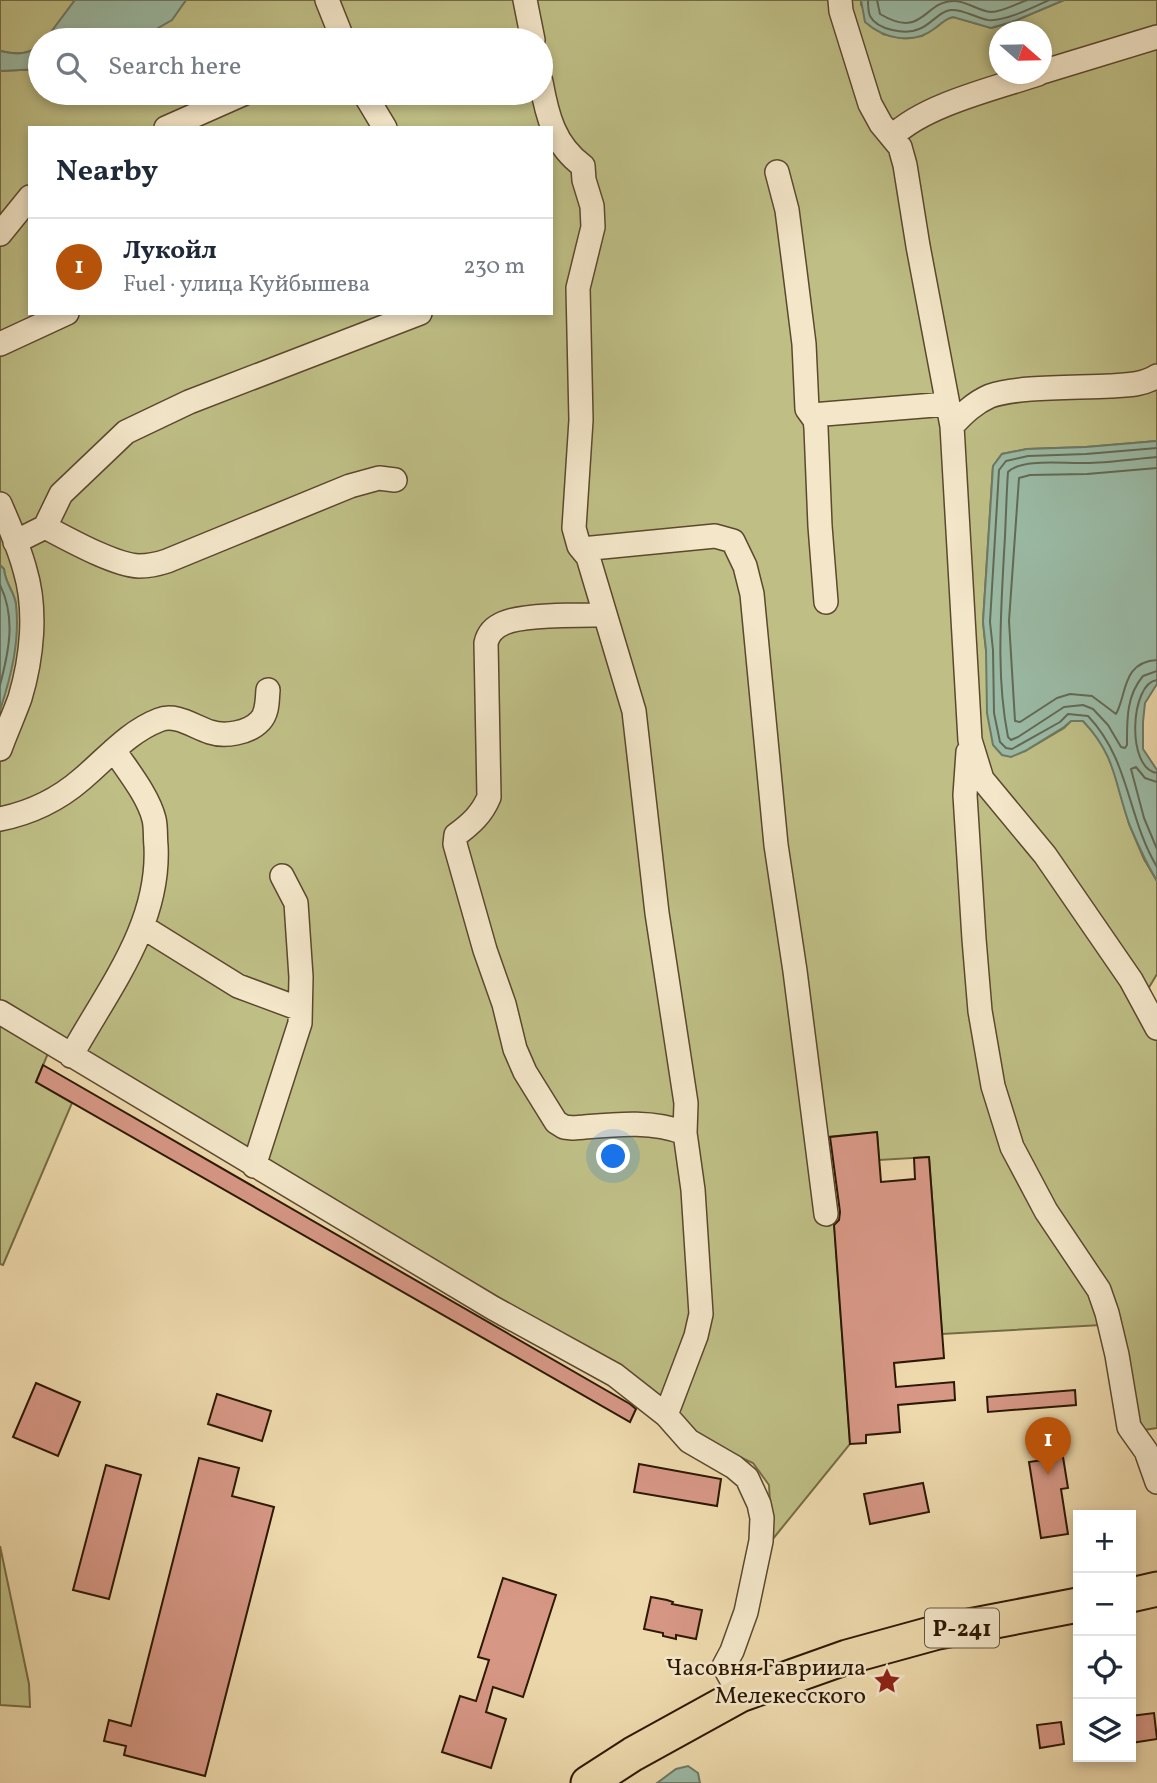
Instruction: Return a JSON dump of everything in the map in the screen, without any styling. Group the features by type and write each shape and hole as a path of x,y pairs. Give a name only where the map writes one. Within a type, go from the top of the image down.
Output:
{"highway":[{"path":"1136,1594 1157,1589"},
{"name":"Р-241","path":"588,1783 633,1754 740,1695 847,1657 938,1632 1073,1606"}],"street":[{"path":"327,0 338,28"},
{"path":"526,0 531,28"},
{"path":"840,0 848,36 870,104 881,124 900,147 905,165 949,415 970,740 965,795 980,1011 993,1086 1012,1146 1046,1211 1099,1290 1107,1313 1129,1427 1146,1451 1157,1482"},
{"path":"1052,69 1157,37"},
{"path":"892,136 915,119 946,105 1008,84"},
{"path":"171,126 218,105"},
{"path":"372,105 384,126"},
{"path":"546,105 551,126"},
{"path":"553,129 573,158 583,166 592,206 593,227 578,288 581,420 574,528 588,557 634,711 657,913 686,1103 685,1133 693,1190 701,1314 696,1336 666,1415"},
{"path":"777,172 787,210 794,264 804,344 807,408 816,428 820,526 827,602"},
{"path":"0,234 28,199"},
{"path":"0,344 63,315"},
{"path":"15,542 46,527 61,494 126,432 189,402 416,315"},
{"path":"812,415 949,415 991,396 1127,385 1147,382 1157,376"},
{"path":"46,527 114,559 142,566 167,561 350,486 379,478 396,480"},
{"path":"0,504 26,571 32,612 31,638 19,699 0,748"},
{"path":"582,549 725,537 733,541 745,566 752,594 776,845 826,1214"},
{"path":"604,615 552,616 505,622 493,629 486,643 489,797 476,819 456,835 455,844 515,1049 525,1072 556,1122 573,1128 650,1124 685,1133"},
{"path":"0,819 53,800 80,781 140,729 168,718 217,734 250,729 261,720 267,709 268,690"},
{"path":"970,740 982,779 1045,855 1131,980 1157,1028"},
{"path":"71,1056 139,938 154,891 154,819 114,750"},
{"path":"254,1166 296,1037 300,1009 296,903 282,876"},
{"path":"143,927 238,986 300,1009"},
{"path":"0,1012 482,1301 615,1375 666,1415 689,1441 734,1467 747,1478 759,1504 762,1518 758,1561 746,1612 733,1651 724,1666 740,1695"}],"green space":[{"path":"0,0 75,0 54,28 28,28 28,52 0,51"},
{"path":"186,0 861,0 861,5 883,34 901,38 922,36 948,18 954,17 989,27 989,84 1052,84 1052,21 1014,21 1064,0 1157,0 1157,441 1027,449 1002,454 993,466 983,622 986,650 1025,751 1071,721 1083,721 1097,736 1111,761 1129,824 1157,881 1157,974 1148,989 1157,1007 1157,1428 1124,1433 1101,1325 942,1334 929,1157 879,1160 877,1132 828,1137 850,1444 772,1540 769,1485 753,1463 705,1441 616,1364 364,1221 54,1039 36,1082 72,1103 3,1265 0,1264 0,710 12,658 16,605 4,569 0,565 0,71 28,70 28,105 553,105 553,28 157,28 171,20"},
{"path":"0,1546 29,1684 30,1707 0,1705"}],"water":[{"path":"75,0 186,0 172,20 158,28 54,28"},
{"path":"861,0 1064,0 1014,21 989,21 989,27 953,17 926,34 908,38 881,33 865,22"},
{"path":"0,51 28,52 28,70 0,71"},
{"path":"1157,441 1157,684 1145,703 1143,749 1157,770 1157,881 1130,826 1109,759 1083,721 1071,721 1011,757 1002,755 993,745 987,713 983,622 993,466 1002,454 1027,449"},
{"path":"0,565 4,569 15,600 17,632 14,659 0,710"},
{"path":"688,1766 698,1773 700,1783 657,1783 676,1769"}],"building":[{"path":"43,1065 630,1404 636,1409 630,1422 36,1082"},
{"path":"877,1132 881,1182 915,1179 914,1158 929,1157 944,1358 894,1363 896,1387 954,1382 955,1400 898,1405 900,1432 866,1435 866,1443 850,1444 834,1225 839,1220 840,1212 830,1137"},
{"path":"36,1383 80,1402 58,1456 13,1437"},
{"path":"1075,1390 1076,1405 988,1412 987,1397"},
{"path":"217,1394 271,1411 262,1441 208,1424"},
{"path":"1063,1457 1068,1488 1061,1489 1068,1534 1041,1538 1029,1462"},
{"path":"199,1458 239,1468 232,1496 274,1507 205,1776 124,1755 126,1746 104,1741 109,1720 131,1726"},
{"path":"639,1464 721,1479 717,1506 634,1492"},
{"path":"106,1465 141,1475 109,1599 73,1590"},
{"path":"923,1483 929,1512 870,1524 864,1494"},
{"path":"503,1578 556,1595 523,1697 493,1687 486,1712 506,1719 491,1768 442,1752 460,1696 476,1701 489,1660 478,1657"},
{"path":"651,1597 702,1610 696,1639 676,1635 676,1639 644,1629"},
{"path":"1154,1713 1157,1739 1136,1742 1136,1715"},
{"path":"1061,1722 1064,1744 1040,1748 1037,1725"}],"place":[{"name":"Лукойл","path":"1048,1475"},
{"name":"Часовня Гавриила Мелекесского","path":"887,1681"}]}
